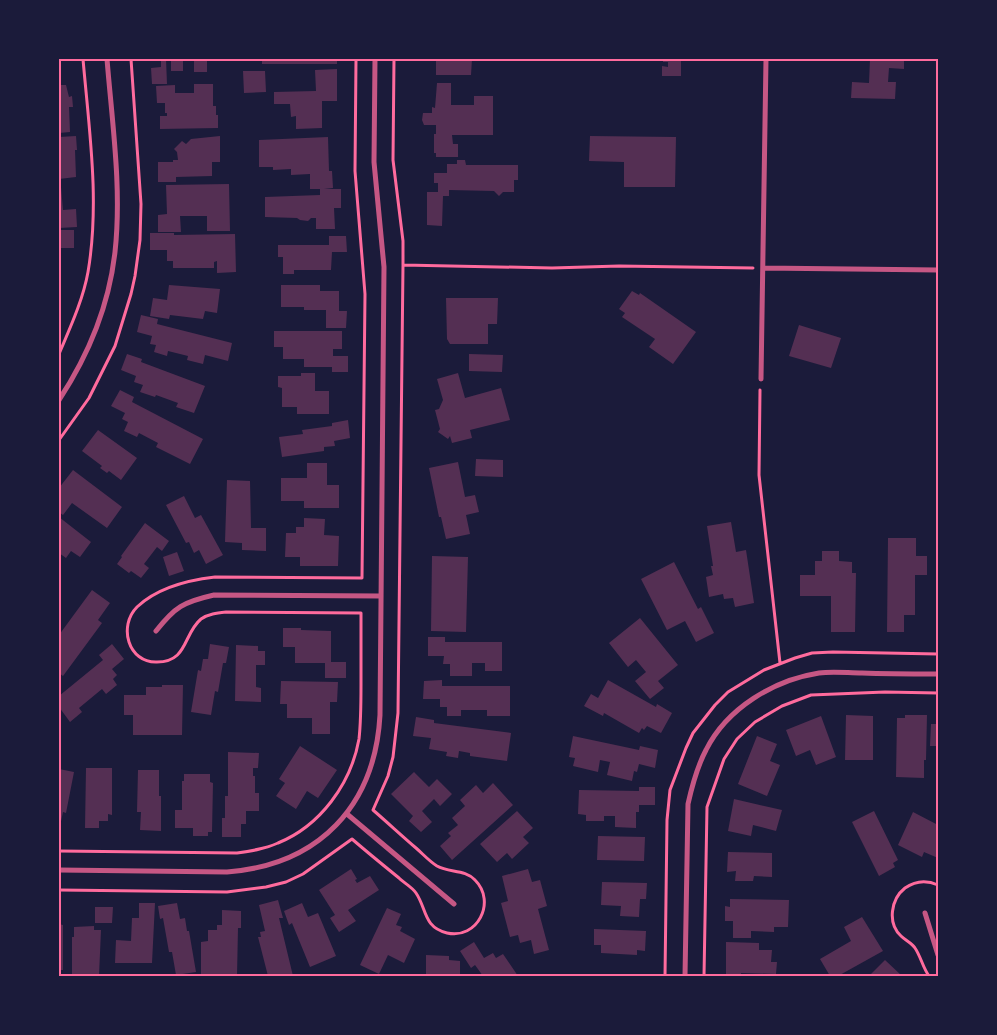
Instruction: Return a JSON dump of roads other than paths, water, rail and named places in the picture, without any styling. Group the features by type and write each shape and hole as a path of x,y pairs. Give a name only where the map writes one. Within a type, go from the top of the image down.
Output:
{"street":[{"path":"59,400 82,361 96,329 104,303 115,251 115,175 107,59"},
{"path":"59,870 212,873 254,870 288,859 312,846 330,831 347,814 369,773 377,747 380,715 384,266 374,162 375,59"},
{"path":"760,379 766,59"},
{"path":"763,268 938,270"},
{"path":"156,632 180,605 214,595 381,596"},
{"path":"685,976 688,804 706,749 720,729 751,700 792,679 821,673 938,674"},
{"path":"347,814 454,904"},
{"path":"925,913 938,955"}]}
